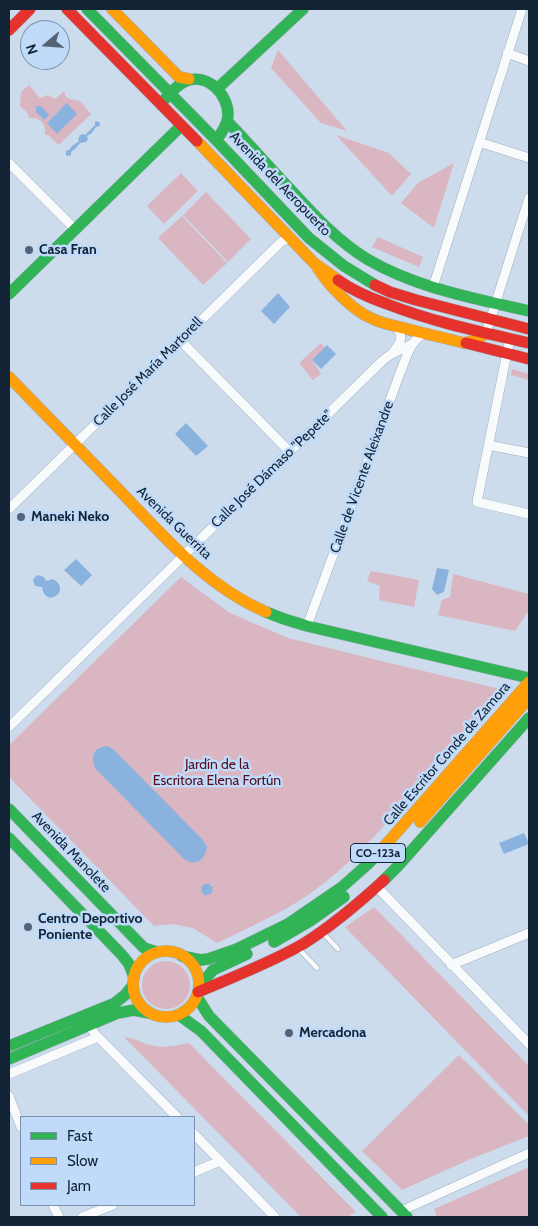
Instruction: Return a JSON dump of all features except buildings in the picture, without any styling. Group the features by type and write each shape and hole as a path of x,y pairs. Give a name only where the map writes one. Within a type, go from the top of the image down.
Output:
{"main road":[{"path":"9,30 30,9"},
{"path":"67,9 223,168 314,263 324,278 356,309 379,322 529,359"},
{"name":"Avenida del Aeropuerto","path":"87,9 310,238 352,272 396,294 529,328"},
{"path":"112,9 179,77 202,79 218,88 227,104 229,114 223,131 216,140"},
{"path":"218,88 301,9"},
{"path":"160,104 182,82 189,79"},
{"name":"Avenida del Aeropuerto","path":"227,121 310,211 339,239 357,252 392,271 433,287 529,310"},
{"path":"9,294 181,126"},
{"path":"314,263 342,283 388,306 446,323 529,343"},
{"path":"464,342 478,340 486,333"},
{"name":"Avenida Guerrita","path":"9,377 183,556 227,591 253,606 307,626 529,678"},
{"name":"Calle Escritor Conde de Zamora","path":"182,956 201,960 208,959 242,947 288,924 342,886 369,863 395,835 529,682"},
{"name":"Calle Escritor Conde de Zamora","path":"198,992 213,970 290,933 329,908 365,879 402,842 529,698"},
{"path":"404,1214 209,1016 198,992 198,977 190,961 174,952 157,952 149,956 137,969 134,993 138,1001 150,1013 159,1017 169,1018 186,1011 192,1005 198,992 259,966 297,947 349,911 377,887 398,866 529,718"},
{"name":"Avenida Manolete","path":"9,809 144,948 157,952"},
{"path":"9,838 122,955 129,964 134,981 126,994 115,1003 9,1046"},
{"path":"9,1059 123,1011 134,1010 150,1013"},
{"path":"179,1015 201,1031 382,1217"}],"street":[{"path":"433,287 522,9"},
{"path":"508,53 529,61"},
{"path":"479,142 529,158"},
{"path":"9,163 75,229"},
{"path":"486,333 529,198"},
{"name":"Calle José María Martorell","path":"9,509 281,242 290,238"},
{"path":"390,355 401,340 400,332 396,326"},
{"name":"Calle de Vicente Aleixandre","path":"307,626 400,373 412,344 418,336 424,334"},
{"path":"510,338 477,502 529,514"},
{"path":"180,340 290,452"},
{"name":"Calle José Dámaso \"Pepete\"","path":"9,727 382,361 412,344"},
{"path":"488,445 529,453"},
{"path":"377,887 529,1044"},
{"path":"451,965 529,933"},
{"path":"89,1026 176,1116"},
{"path":"9,1074 98,1037"},
{"path":"9,1096 20,1124"},
{"path":"195,1135 275,1217"},
{"path":"404,1214 529,1153"},
{"path":"195,1172 220,1161"},
{"path":"82,1217 110,1206"}],"lane":[{"path":"321,931 338,949"},
{"path":"297,947 317,968"}],"green space":[{"path":"278,50 347,131 321,123 271,68"},
{"path":"29,85 40,98 48,95 55,99 64,91 66,97 80,101 91,114 59,145 45,134 43,124 39,120 29,118 20,106 21,92"},
{"path":"336,135 389,153 411,174 392,196"},
{"path":"454,163 434,228 401,203 418,183"},
{"path":"181,173 198,191 164,224 147,206"},
{"path":"206,192 251,239 228,262 183,215"},
{"path":"182,216 227,263 203,285 158,238"},
{"path":"378,237 423,257 419,267 372,247"},
{"path":"321,343 325,348 312,360 321,374 313,380 299,363"},
{"path":"512,369 529,374 529,380 511,375"},
{"path":"371,571 419,580 414,607 379,600 380,586 367,581"},
{"path":"453,574 529,594 529,610 515,631 438,615 442,600 450,597"},
{"name":"Jardín de la Escritora Elena Fortún","path":"181,577 230,613 288,638 505,690 386,824 336,873 308,895 286,908 217,943 193,928 172,924 154,926 9,777 9,745"},
{"path":"374,907 529,1066 529,1116 345,927"},
{"path":"166,961 175,963 183,968 188,976 190,985 188,994 183,1002 175,1007 166,1009 157,1007 149,1002 144,994 142,985 144,976 149,968 157,963"},
{"path":"124,1037 163,1047 189,1043 356,1212 347,1217 301,1217"},
{"path":"459,1055 529,1125 529,1136 473,1158 402,1190 362,1151"},
{"path":"529,1167 529,1217 437,1217 434,1209"}],"water":[{"path":"67,103 77,114 57,134 47,123"},
{"path":"37,106 41,106 49,115 44,120 36,112"},
{"path":"97,121 100,123 100,126 96,127 87,136 86,142 80,143 71,152 71,155 66,155 66,151 79,141 80,135 85,135"},
{"path":"278,293 290,307 274,324 261,311"},
{"path":"327,345 336,354 321,369 312,360"},
{"path":"186,423 208,446 196,456 175,434"},
{"path":"76,559 92,575 81,586 64,570"},
{"path":"437,568 449,570 444,592 437,595 432,589"},
{"path":"38,575 44,577 46,581 53,579 58,583 60,588 56,596 48,597 44,594 42,587 35,586 33,580"},
{"path":"107,746 114,750 202,839 207,847 202,859 192,862 184,859 95,768 94,753 99,748"},
{"path":"524,833 529,844 504,854 499,843"},
{"path":"209,883 213,887 213,892 205,896 201,892 201,887"}],"traffic: fast":[{"path":"87,9 309,238 344,266 375,285"},
{"path":"218,88 303,9"},
{"path":"164,100 178,86 192,79 208,82 215,87 225,100 228,116 227,123 216,140"},
{"path":"227,121 325,226 345,244 367,259 405,278 425,285 529,311"},
{"path":"9,294 181,126"},
{"path":"266,612 307,626 529,678"},
{"path":"384,880 529,718"},
{"path":"9,809 144,948 157,952"},
{"path":"9,838 122,955 129,964 134,977"},
{"path":"182,956 201,960 208,959 237,949 288,924 342,887 382,849"},
{"path":"274,942 310,921 344,897"},
{"path":"199,987 213,970 247,954"},
{"path":"9,1046 115,1003 133,985"},
{"path":"197,997 209,1016 407,1217"},
{"path":"9,1059 118,1013 134,1010 149,1013"},
{"path":"179,1015 201,1031 382,1217"}],"traffic: slow":[{"path":"112,9 179,77 189,79"},
{"path":"197,141 314,263 338,280"},
{"path":"317,267 335,290 350,304 377,321 464,343 476,340 486,333"},
{"path":"9,377 172,545 225,589 245,602 266,612"},
{"path":"382,849 529,682"},
{"path":"420,822 529,698"},
{"path":"166,951 179,954 189,961 196,971 199,984 196,997 189,1007 179,1014 166,1017 153,1014 143,1007 136,997 133,984 136,971 143,961 153,954 166,951"}],"traffic: jam":[{"path":"9,30 30,9"},
{"path":"67,9 197,141"},
{"path":"338,280 362,294 422,316 529,343"},
{"path":"375,285 416,300 529,329"},
{"path":"466,343 529,359"},
{"path":"198,992 265,964 303,944 345,914 384,880"}],"place":[{"name":"Casa Fran","path":"29,250"},
{"name":"Maneki Neko","path":"21,517"},
{"name":"Centro Deportivo Poniente","path":"28,927"},
{"name":"Mercadona","path":"289,1033"}]}
